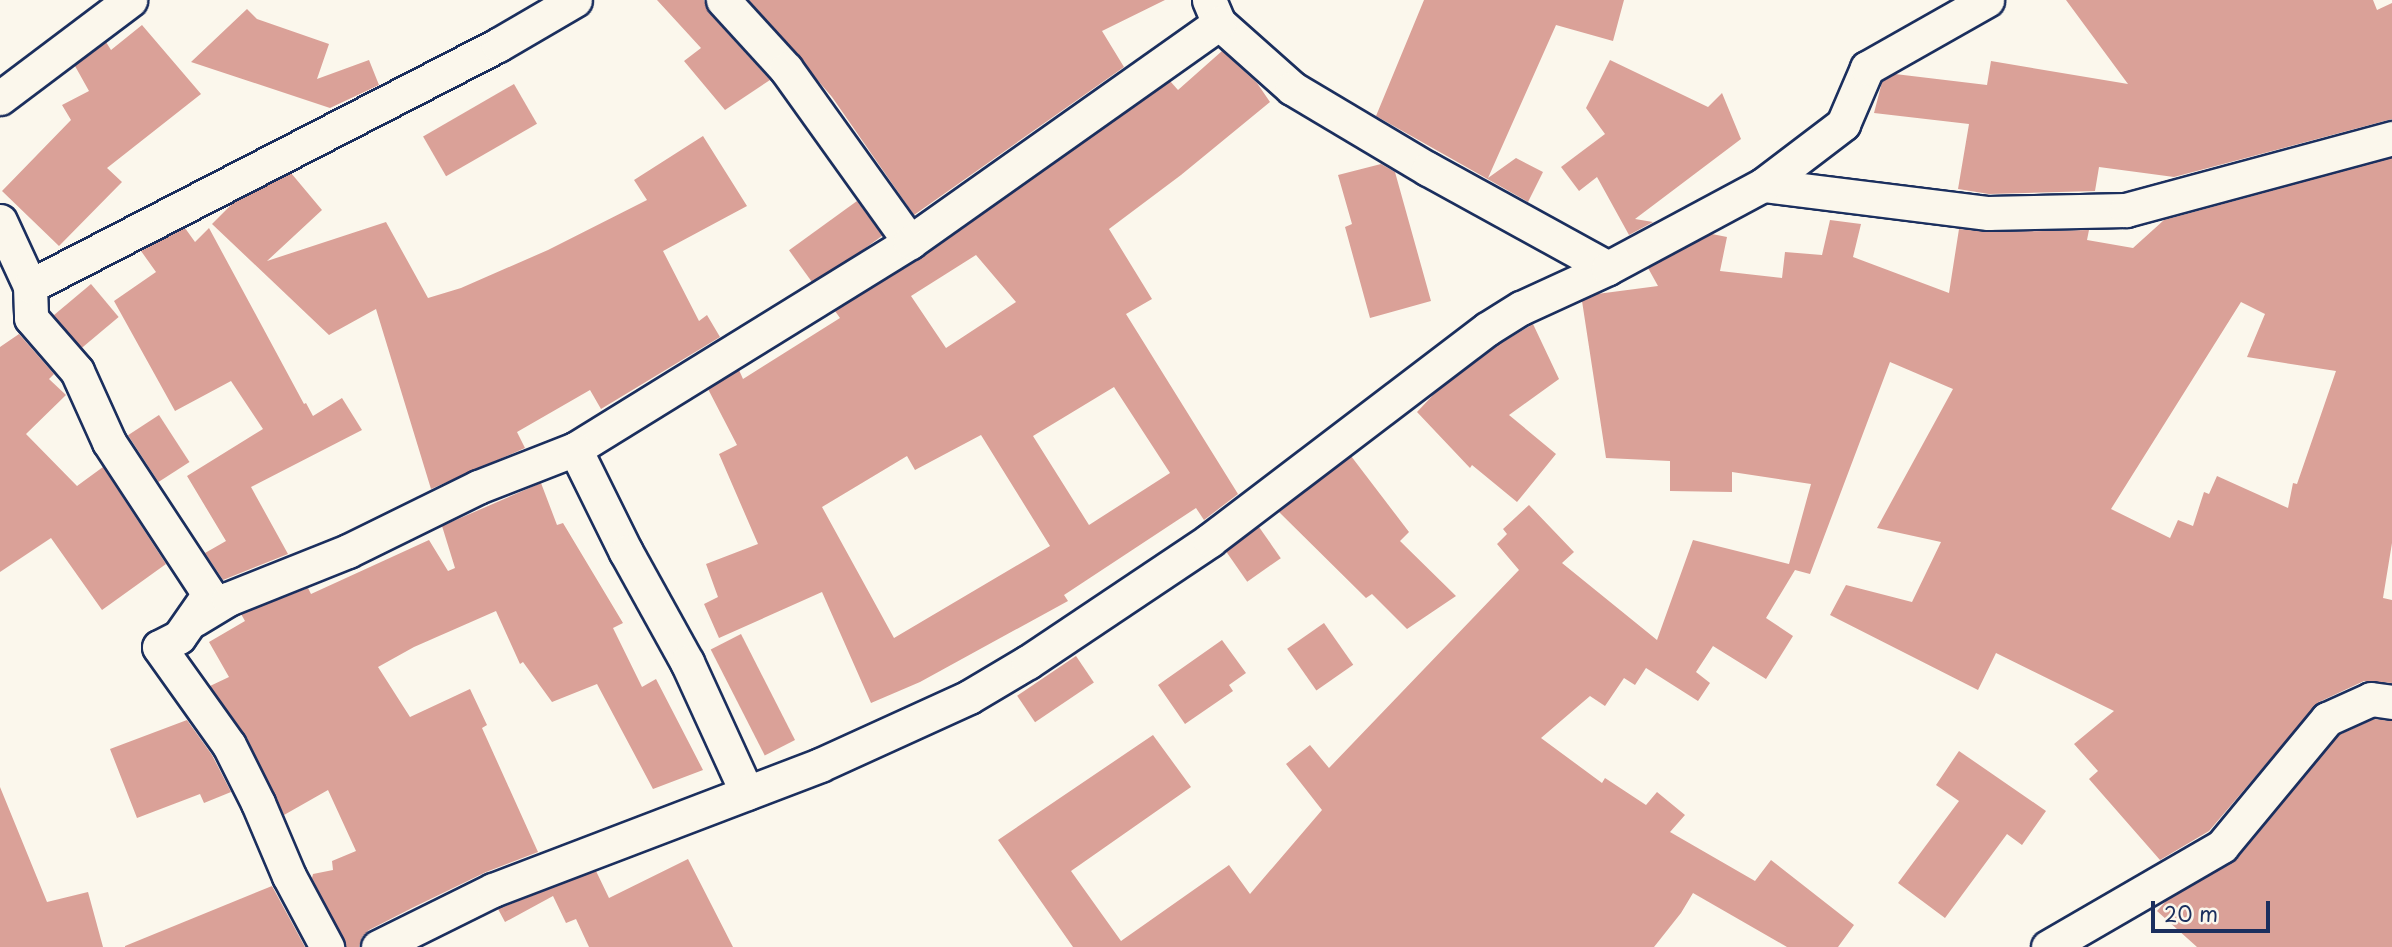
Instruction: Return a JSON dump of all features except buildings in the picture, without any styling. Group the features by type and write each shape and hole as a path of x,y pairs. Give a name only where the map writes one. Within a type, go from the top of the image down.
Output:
{"street":[{"path":"0,98 130,0"},
{"path":"30,286 498,45 575,0"},
{"path":"723,0 786,69 910,242"},
{"path":"379,947 493,890 820,765 956,703 1028,662 1210,540 1487,329 1521,308 1608,268 1763,185 1843,124 1867,68 1987,0"},
{"path":"193,620 228,599 348,551 478,487 575,449 910,242 1214,12 1292,88 1428,169 1608,268"},
{"path":"1763,185 1988,213 2126,210 2392,138"},
{"path":"0,221 30,286 31,318 78,371 109,442 209,594 179,637 159,647 229,745 258,803 289,877 327,947"},
{"path":"575,449 626,552 687,662 747,793"},
{"path":"2048,947 2222,845 2328,719 2371,699 2392,702"}]}
